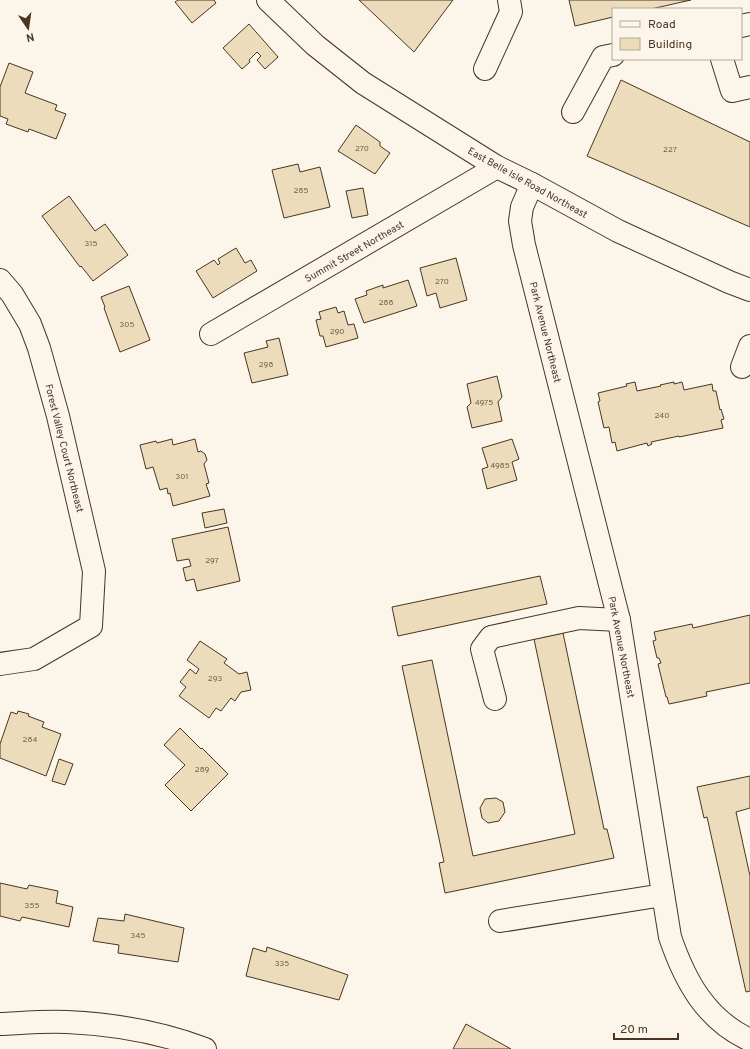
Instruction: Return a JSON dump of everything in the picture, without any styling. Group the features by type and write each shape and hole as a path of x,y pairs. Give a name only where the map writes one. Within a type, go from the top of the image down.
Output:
{"street":[{"name":"East Belle Isle Road Northeast","path":"268,0 315,45 363,83 497,167 532,184 618,231 729,282 750,290"},
{"path":"486,69 511,12 509,0"},
{"path":"573,112 604,57 612,55"},
{"path":"722,60 732,91 750,87"},
{"name":"Summit Street Northeast","path":"211,334 497,167"},
{"name":"Park Avenue Northeast","path":"532,184 522,207 520,221 524,245 619,620 670,937 678,960 690,984 706,1008 720,1021 742,1037 750,1040"},
{"name":"Forest Valley Court Northeast","path":"0,280 12,294 30,324 39,348 58,416 94,571 91,626 34,659 0,664"},
{"path":"742,367 750,346"},
{"path":"494,698 482,649 491,637 579,618 619,620"},
{"path":"500,921 663,895"},
{"path":"0,1024 67,1022 130,1028 192,1044 205,1049"}],"building":[{"path":"178,0 214,0 216,3 192,23 175,2"},
{"path":"359,0 453,0 414,52"},
{"path":"569,0 691,0 655,8 612,8 612,17 575,26"},
{"path":"249,24 278,57 265,69 257,60 261,56 257,52 249,60 250,62 242,69 223,48"},
{"path":"9,63 33,72 25,93 57,105 55,110 66,114 56,139 29,129 28,132 6,124 8,119 0,116 0,87"},
{"path":"621,80 750,142 750,227 587,156"},
{"path":"356,125 380,142 380,146 390,153 375,174 338,151"},
{"path":"298,164 300,172 320,167 330,207 284,218 272,170"},
{"path":"363,188 368,215 352,218 346,191"},
{"path":"69,196 95,231 105,224 128,255 93,281 81,266 80,267 42,216"},
{"path":"236,248 245,263 251,260 257,271 213,298 196,271 214,260 218,265 220,263 218,259"},
{"path":"456,258 467,300 440,308 436,293 427,296 420,268"},
{"path":"408,280 417,306 364,323 355,299 367,295 366,291 383,285 383,288"},
{"path":"129,286 150,340 120,352 101,297"},
{"path":"336,307 338,313 344,311 348,325 354,324 358,338 326,347 323,336 320,336 316,320 321,319 319,312"},
{"path":"279,338 288,375 252,383 244,353 268,347 266,341"},
{"path":"497,376 502,397 498,402 502,421 472,428 467,407 471,403 467,384"},
{"path":"635,382 637,391 674,382 674,384 682,382 684,390 712,384 713,391 716,391 720,410 721,409 724,419 721,420 723,428 651,442 652,444 648,446 647,443 617,451 615,442 612,443 609,427 604,428 598,402 600,401 598,393 627,386 626,384"},
{"path":"172,439 173,445 195,439 198,452 201,451 205,454 207,460 204,464 209,483 206,484 210,496 173,506 170,493 168,494 167,488 160,490 153,467 146,469 140,445"},
{"path":"512,439 519,459 512,462 517,480 487,489 482,469 488,467 482,448"},
{"path":"224,509 227,523 205,528 202,513"},
{"path":"228,527 240,581 197,591 194,579 186,581 183,568 191,566 189,559 177,561 172,539"},
{"path":"540,576 547,604 398,636 392,607"},
{"path":"750,615 750,683 706,692 707,696 669,704 658,664 661,663 659,658 657,658 653,641 656,640 654,632 692,624 693,628"},
{"path":"563,633 604,829 607,829 614,858 445,893 439,863 444,862 402,666 432,660 473,856 575,834 534,639"},
{"path":"200,641 227,659 224,663 239,674 247,672 251,690 241,692 235,701 231,698 221,711 216,708 209,718 179,696 186,687 180,682 190,669 196,674 199,669 187,660"},
{"path":"18,711 29,714 28,716 44,722 42,727 61,734 46,776 0,758 0,744 11,712 17,714"},
{"path":"180,728 228,774 191,811 165,785 185,765 164,745"},
{"path":"59,759 73,764 65,785 52,781"},
{"path":"750,776 750,808 736,812 750,876 750,991 746,992 707,817 704,818 697,787"},
{"path":"496,798 503,802 505,812 499,821 488,823 482,818 480,808 485,799"},
{"path":"0,883 27,889 29,885 58,891 56,903 73,907 69,927 22,917 20,921 0,916"},
{"path":"125,914 184,928 178,962 118,953 119,945 93,941 98,918 124,921"},
{"path":"267,947 348,975 339,1000 246,976 253,948 266,952"},
{"path":"466,1024 511,1049 453,1049"}]}
